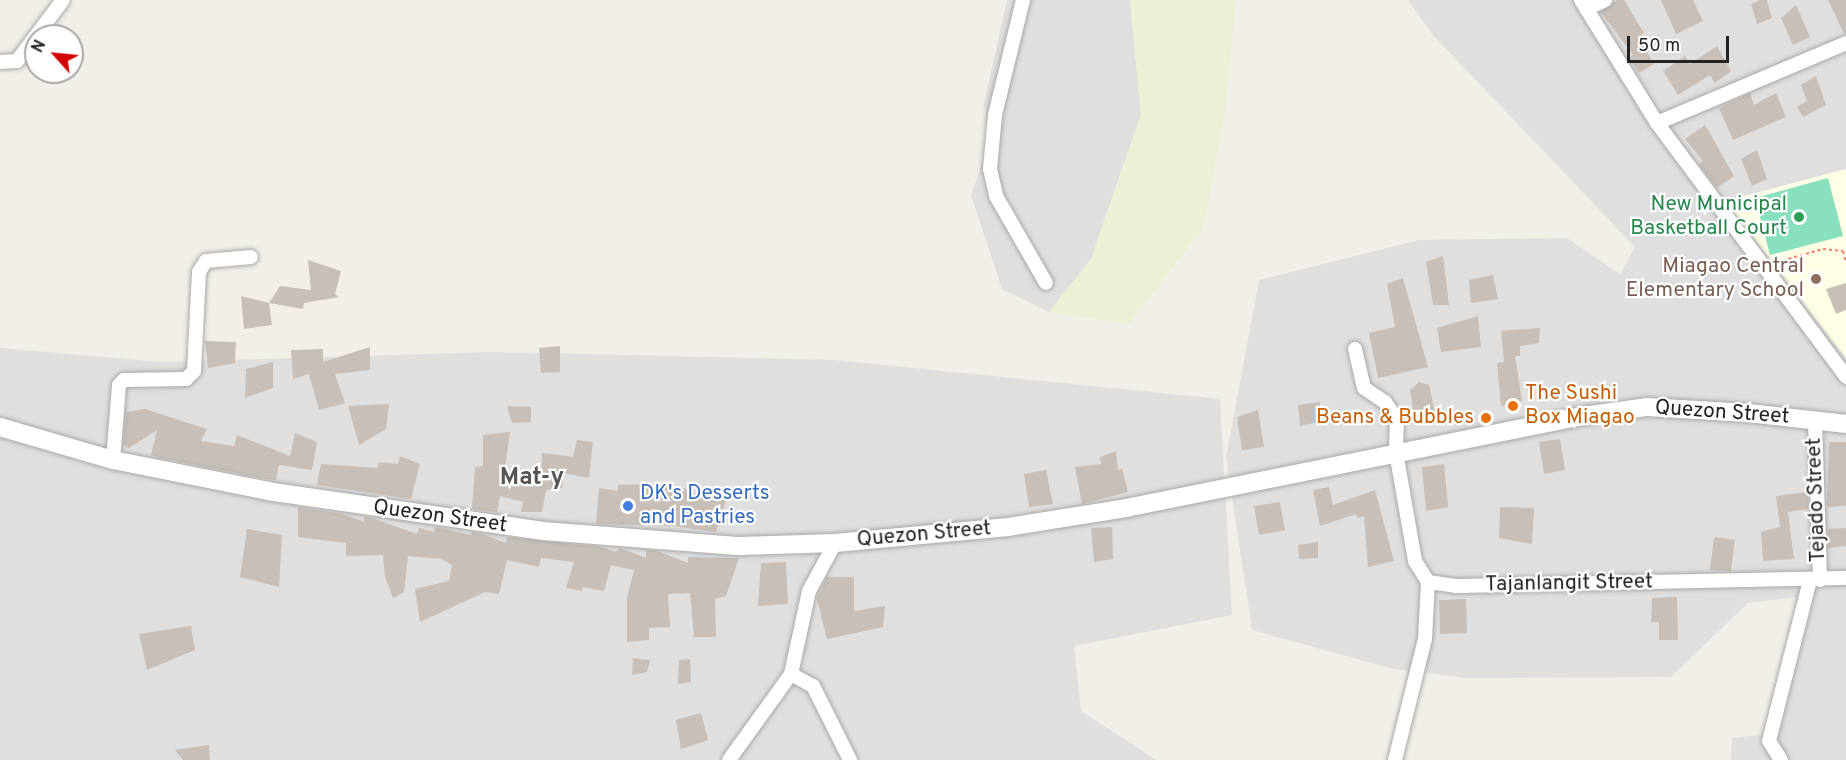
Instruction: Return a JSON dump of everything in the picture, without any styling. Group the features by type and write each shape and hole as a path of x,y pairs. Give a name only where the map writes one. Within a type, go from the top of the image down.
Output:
{"street":[{"path":"0,62 17,61 63,0"},
{"path":"1023,0 996,115 990,169 996,196 1046,283"},
{"path":"1605,0 1584,4 1657,123 1846,377"},
{"path":"1657,123 1846,43"},
{"path":"113,460 119,385 124,380 186,378 195,371 200,272 206,261 250,257"},
{"path":"1355,349 1364,388 1385,402 1397,420 1396,452 1415,561 1428,582 1425,639 1395,760"},
{"name":"Quezon Street","path":"0,428 113,460 273,492 532,530 740,546 835,543 1008,527 1103,512 1396,452 1647,407 1846,424"},
{"name":"Tejado Street","path":"1781,760 1770,741 1815,580 1815,420"},
{"path":"729,760 791,674 809,591 835,543"},
{"name":"Tajanlangit Street","path":"1428,582 1456,586 1846,578"},
{"path":"791,674 813,686 850,760"}],"path":[{"path":"1763,266 1823,249 1844,251 1846,263"}],"shaded area":[{"path":"1007,0 1130,0 1141,115 1091,259 1049,312 1002,289 971,195 991,139 984,104"},
{"path":"1130,0 1236,0 1224,118 1203,228 1129,324 1049,312 1091,259 1141,115"},
{"path":"1408,0 1846,0 1846,760 1731,760 1732,738 1767,734 1797,597 1748,603 1671,677 1468,678 1393,669 1252,630 1226,457 1259,280 1419,240 1567,238 1620,274 1635,247 1432,34"},
{"name":"Miagao Central Elementary School","path":"1846,169 1846,358 1725,201"},
{"name":"Mat-y","path":"0,348 161,362 493,352 835,360 1220,399 1232,615 1074,646 1081,711 1156,760 0,760"}],"green space":[{"name":"New Municipal Basketball Court","path":"1828,178 1843,236 1770,255 1755,198"}],"building":[{"path":"1617,0 1624,0 1644,33 1638,37 1654,64 1639,73 1629,58 1633,55 1601,12"},
{"path":"1661,0 1693,0 1703,21 1676,34"},
{"path":"1767,0 1772,18 1757,24 1751,4"},
{"path":"1828,0 1846,0 1846,34 1844,34"},
{"path":"1796,5 1810,37 1793,45 1781,18"},
{"path":"1717,46 1731,71 1715,83 1710,75 1678,95 1663,71 1685,56 1690,64"},
{"path":"1816,76 1826,105 1803,117 1797,107 1807,101 1801,85"},
{"path":"1750,93 1754,105 1776,93 1786,117 1733,140 1719,108"},
{"path":"1705,125 1734,176 1717,188 1699,164 1703,161 1685,139"},
{"path":"1757,150 1767,179 1752,186 1741,159"},
{"path":"1443,256 1449,305 1433,305 1426,262"},
{"path":"308,260 341,271 335,294 339,297 304,303 303,309 269,303 280,286 311,290"},
{"path":"1493,275 1498,299 1471,303 1469,280"},
{"path":"1403,278 1428,367 1378,378 1369,333 1395,327 1387,284"},
{"path":"1846,283 1846,310 1836,314 1826,289"},
{"path":"241,296 269,303 272,325 244,329"},
{"path":"1478,316 1481,347 1441,352 1437,328"},
{"path":"1540,328 1539,343 1520,346 1520,356 1515,356 1522,401 1501,406 1497,363 1504,362 1501,331"},
{"path":"205,341 236,342 235,363 208,368"},
{"path":"560,346 560,372 541,373 539,348"},
{"path":"370,347 370,370 335,374 345,403 319,410 309,374 293,379 291,350 323,349 323,362"},
{"path":"273,362 273,388 245,398 246,369"},
{"path":"1419,382 1429,385 1435,413 1414,415 1410,390"},
{"path":"1320,402 1319,422 1300,426 1298,405"},
{"path":"389,404 386,429 359,445 348,406"},
{"path":"507,406 531,407 531,422 512,423"},
{"path":"145,409 207,429 201,441 234,446 237,435 290,456 295,433 317,442 312,470 279,465 276,480 160,458 151,455 157,430 129,448 123,445 126,412"},
{"path":"1258,410 1264,447 1242,450 1237,417"},
{"path":"510,432 504,475 541,484 542,453 573,457 577,440 593,442 589,478 564,473 562,488 546,490 542,512 521,512 523,502 500,496 497,512 472,509 475,467 483,466 483,435"},
{"path":"1560,439 1565,470 1544,474 1539,442"},
{"path":"1829,442 1846,442 1846,506 1827,507"},
{"path":"1116,451 1118,471 1122,468 1128,492 1082,504 1075,467 1101,464 1100,457"},
{"path":"400,456 420,464 411,499 317,485 321,464 377,468 379,462 398,464"},
{"path":"1444,464 1448,507 1426,511 1422,467"},
{"path":"1046,470 1053,504 1029,507 1024,474"},
{"path":"648,484 684,488 698,495 728,494 716,532 673,526 596,524 599,488 618,491 618,485"},
{"path":"1329,487 1333,505 1375,490 1394,561 1368,567 1364,516 1357,518 1356,514 1320,526 1313,490"},
{"path":"1808,492 1809,509 1788,512 1794,559 1763,561 1761,532 1780,527 1776,496"},
{"path":"1280,502 1285,530 1259,535 1254,506"},
{"path":"298,507 343,514 364,522 364,517 369,517 417,534 419,528 434,532 435,527 471,535 472,532 483,534 506,543 507,537 602,547 616,552 620,548 646,558 646,550 657,551 688,563 688,557 739,558 726,596 715,599 716,637 694,637 690,593 668,594 670,627 649,628 649,640 627,642 627,598 634,570 611,565 604,591 583,587 582,591 566,588 574,562 541,558 539,567 507,560 499,594 485,592 420,622 415,589 449,581 452,565 442,559 408,556 404,592 393,598 385,576 383,555 346,556 346,543 298,537"},
{"path":"1500,507 1534,508 1532,544 1499,538"},
{"path":"1112,527 1113,559 1094,562 1091,528"},
{"path":"1846,528 1846,546 1828,548 1828,529"},
{"path":"247,529 282,535 279,587 240,577"},
{"path":"1714,537 1735,540 1731,571 1710,570"},
{"path":"1318,542 1318,558 1299,559 1298,545"},
{"path":"786,562 788,604 758,606 761,563"},
{"path":"827,577 854,577 854,611 885,606 883,627 827,639 817,599"},
{"path":"1677,597 1678,640 1659,640 1659,622 1651,622 1652,598"},
{"path":"1466,599 1467,633 1440,634 1439,600"},
{"path":"191,626 195,650 147,670 139,634"},
{"path":"633,658 650,660 647,672 632,675"},
{"path":"690,659 691,682 678,684 679,660"},
{"path":"701,713 708,740 681,749 676,720"},
{"path":"209,745 210,760 183,760 175,750"}],"place":[{"name":"New Municipal Basketball Court","path":"1799,217"},
{"name":"Miagao Central Elementary School","path":"1816,279"},
{"name":"The Sushi Box Miagao","path":"1513,406"},
{"name":"Beans & Bubbles","path":"1486,418"},
{"name":"DK's Desserts and Pastries","path":"628,506"}],"district":[{"name":"Mat-y","path":"532,479"}]}
